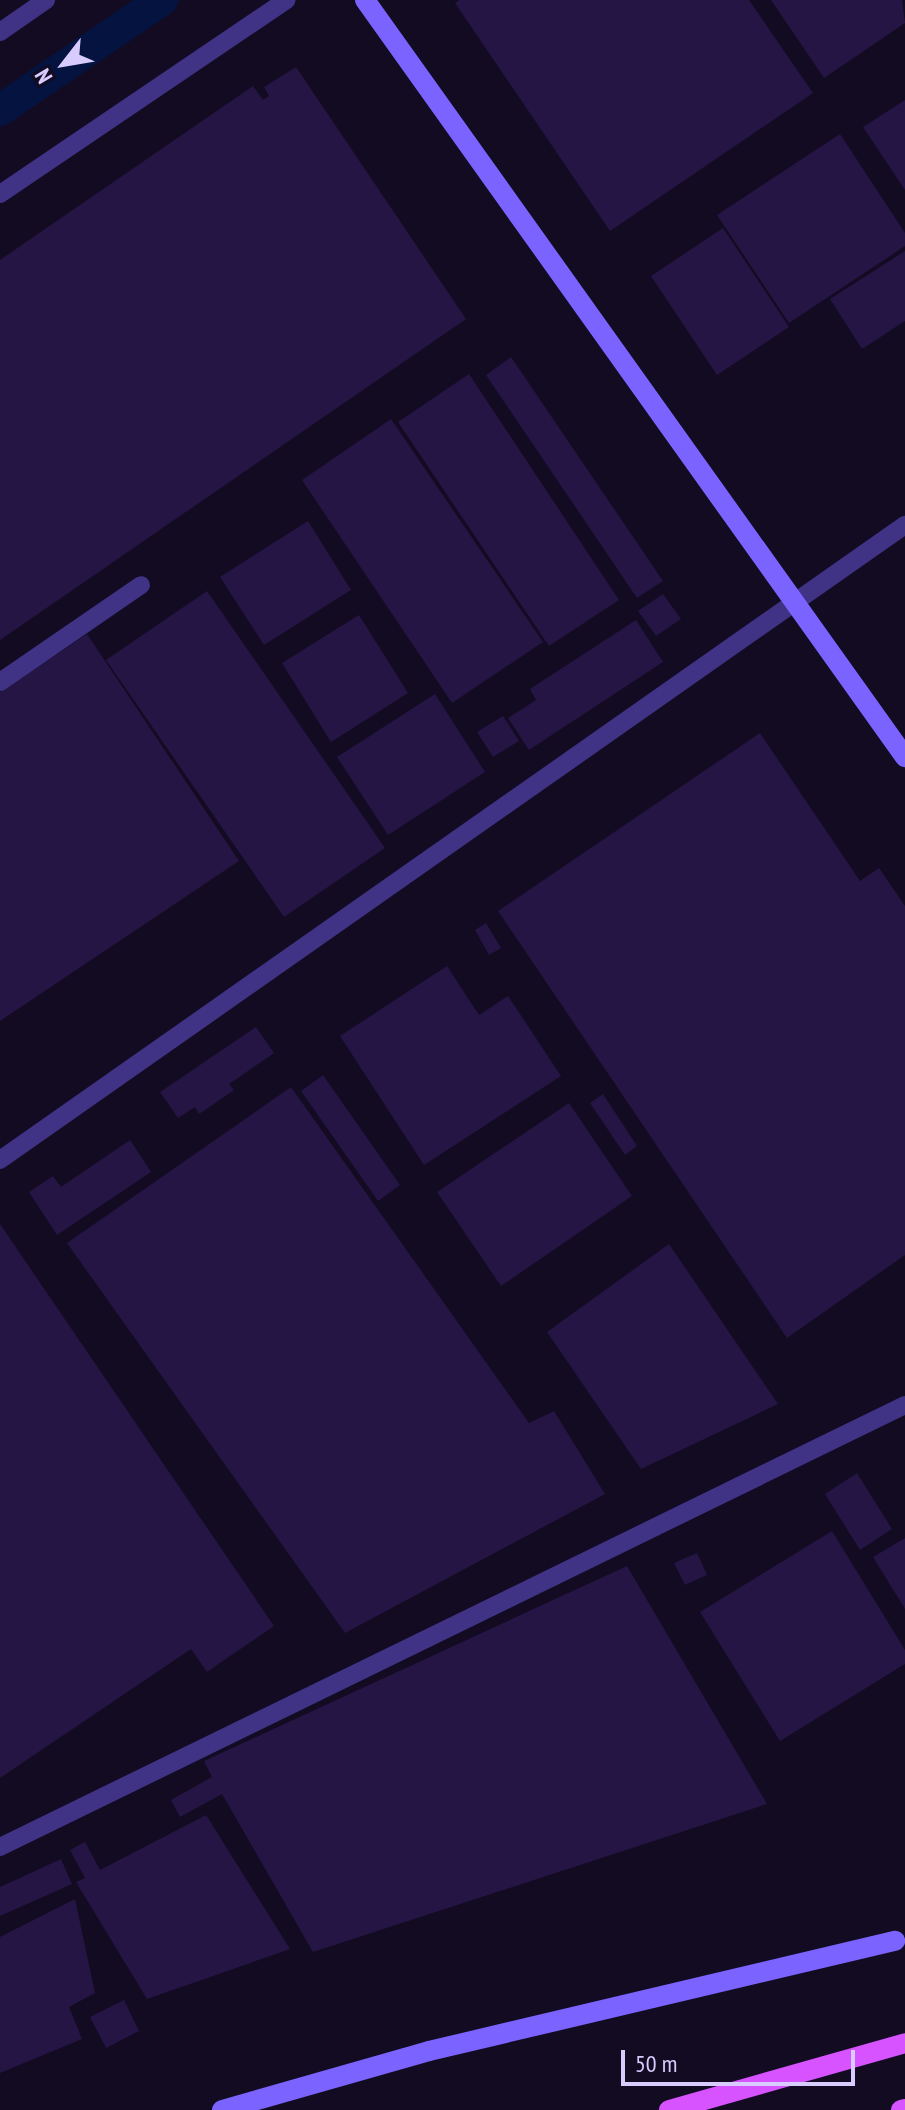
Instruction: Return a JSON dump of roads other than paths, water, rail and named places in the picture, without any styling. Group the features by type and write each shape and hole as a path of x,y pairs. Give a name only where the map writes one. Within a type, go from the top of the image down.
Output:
{"main road":[{"path":"669,2110 905,2043"}],"street":[{"path":"365,0 796,600 905,757"},
{"path":"222,2110 429,2051 895,1941"}],"lane":[{"path":"0,32 46,0"},
{"path":"0,194 287,0"},
{"path":"0,1160 905,525"},
{"path":"0,682 141,585"},
{"path":"0,1847 905,1405"}],"waterway":[{"path":"0,110 162,0"}]}
